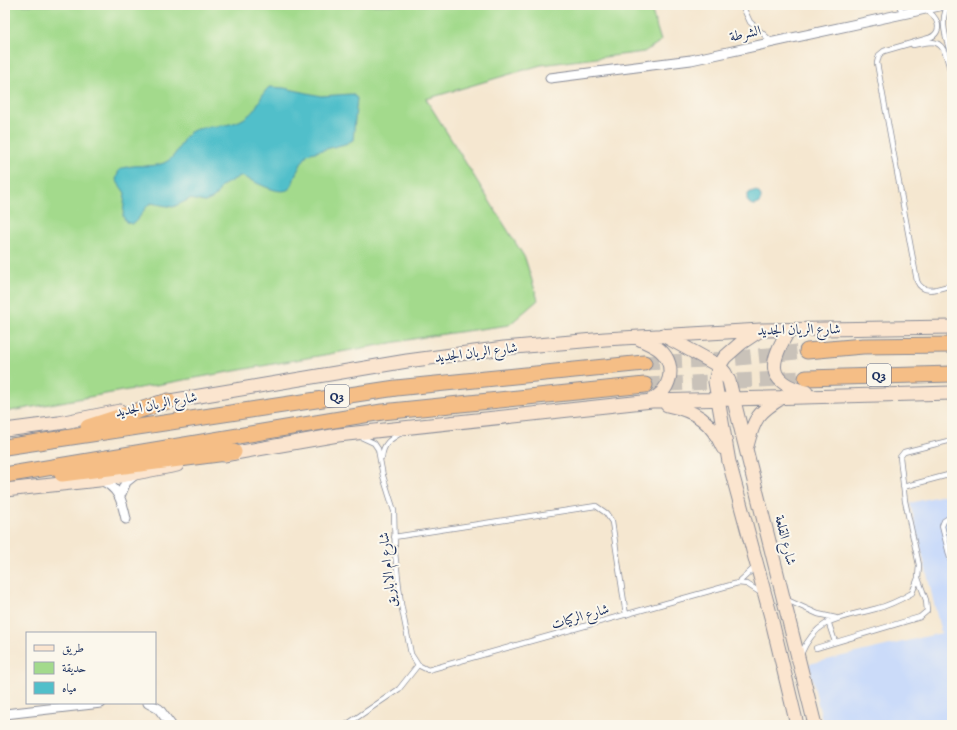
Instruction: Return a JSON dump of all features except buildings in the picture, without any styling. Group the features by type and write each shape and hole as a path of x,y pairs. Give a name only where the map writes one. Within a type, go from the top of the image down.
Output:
{"highway":[{"name":"شارع الريان الجديد","path":"807,351 863,346 952,345"},
{"name":"شارع الريان الجديد","path":"5,447 396,388 644,363"},
{"name":"Q3","path":"806,378 952,374"},
{"name":"Q3","path":"5,475 382,412 645,385"},
{"path":"32,443 168,401"},
{"path":"34,471 68,474 234,452"}],"main road":[{"name":"شارع الريان الجديد","path":"5,430 58,423 168,401 504,348 664,335 761,330 952,327"},
{"path":"761,330 732,350 719,366 715,382 729,462 756,558 797,725"},
{"path":"789,330 777,353 775,367 777,378 783,384 792,389 824,396"},
{"path":"664,335 719,366"},
{"path":"637,338 660,350 666,357 670,366 670,376 665,389 655,399 649,402"},
{"name":"شارع القلعة","path":"719,366 725,373 734,399 815,725"},
{"path":"5,490 99,480 136,474 234,452 349,434 649,402 952,393"},
{"path":"747,448 755,419 770,405 784,397"},
{"path":"649,402 680,408 695,413 709,424 719,438 729,462"}],"street":[{"name":"الشرطة","path":"550,78 691,60 944,5"},
{"path":"120,496 126,482 136,474"},
{"path":"99,480 113,487 120,496 126,519"},
{"path":"5,714 92,704"},
{"path":"150,704 159,708 170,725"}],"lane":[{"path":"742,5 750,22 772,42"},
{"path":"899,5 903,14"},
{"path":"949,5 944,12 943,20 952,61"},
{"path":"924,9 932,13 937,19 937,30 932,37 884,51 879,55 877,63 917,281 921,288 929,290 952,285"},
{"path":"907,45 931,42 940,45 945,52 952,75"},
{"name":"شارع ام الاباريق","path":"381,460 383,448 388,440 416,426"},
{"name":"شارع ام الاباريق","path":"349,434 366,438 374,443 378,448 383,476 394,511 394,537 401,604 411,654 418,665"},
{"path":"798,659 804,645 814,631 828,621 877,609 912,593 918,578 919,565 903,487 899,463 900,457 904,452 952,440"},
{"path":"903,487 952,474"},
{"path":"394,537 596,506 606,513 612,522 626,615"},
{"path":"952,516 944,521 942,526 952,566"},
{"name":"شارع الركيات","path":"418,665 428,670 738,583 754,569 756,558"},
{"path":"816,648 920,617 926,611 927,605 918,578"},
{"path":"738,583 747,584 756,588 766,598"},
{"path":"783,598 818,614 836,618"},
{"path":"828,621 835,642"},
{"path":"346,725 399,689 418,665"}],"shaded area":[{"path":"952,493 952,725 823,725 809,664 941,633 910,503"}],"green space":[{"path":"5,5 650,5 661,41 644,52 541,65 426,99 525,258 538,300 509,325 430,336 5,412"}],"water":[{"path":"269,87 284,88 321,96 352,94 357,98 353,140 345,144 307,154 290,188 285,190 280,191 266,187 240,176 222,186 214,198 205,202 190,199 173,207 151,203 145,208 135,222 132,224 126,222 123,216 125,193 116,180 119,170 130,166 153,166 164,163 173,156 188,134 192,131 236,122 250,114"},
{"path":"754,191 759,193 761,198 759,203 754,205 749,203 747,198 749,193"}],"tunnel":[{"path":"644,363 729,359 807,351"},
{"path":"645,385 806,378"}]}
